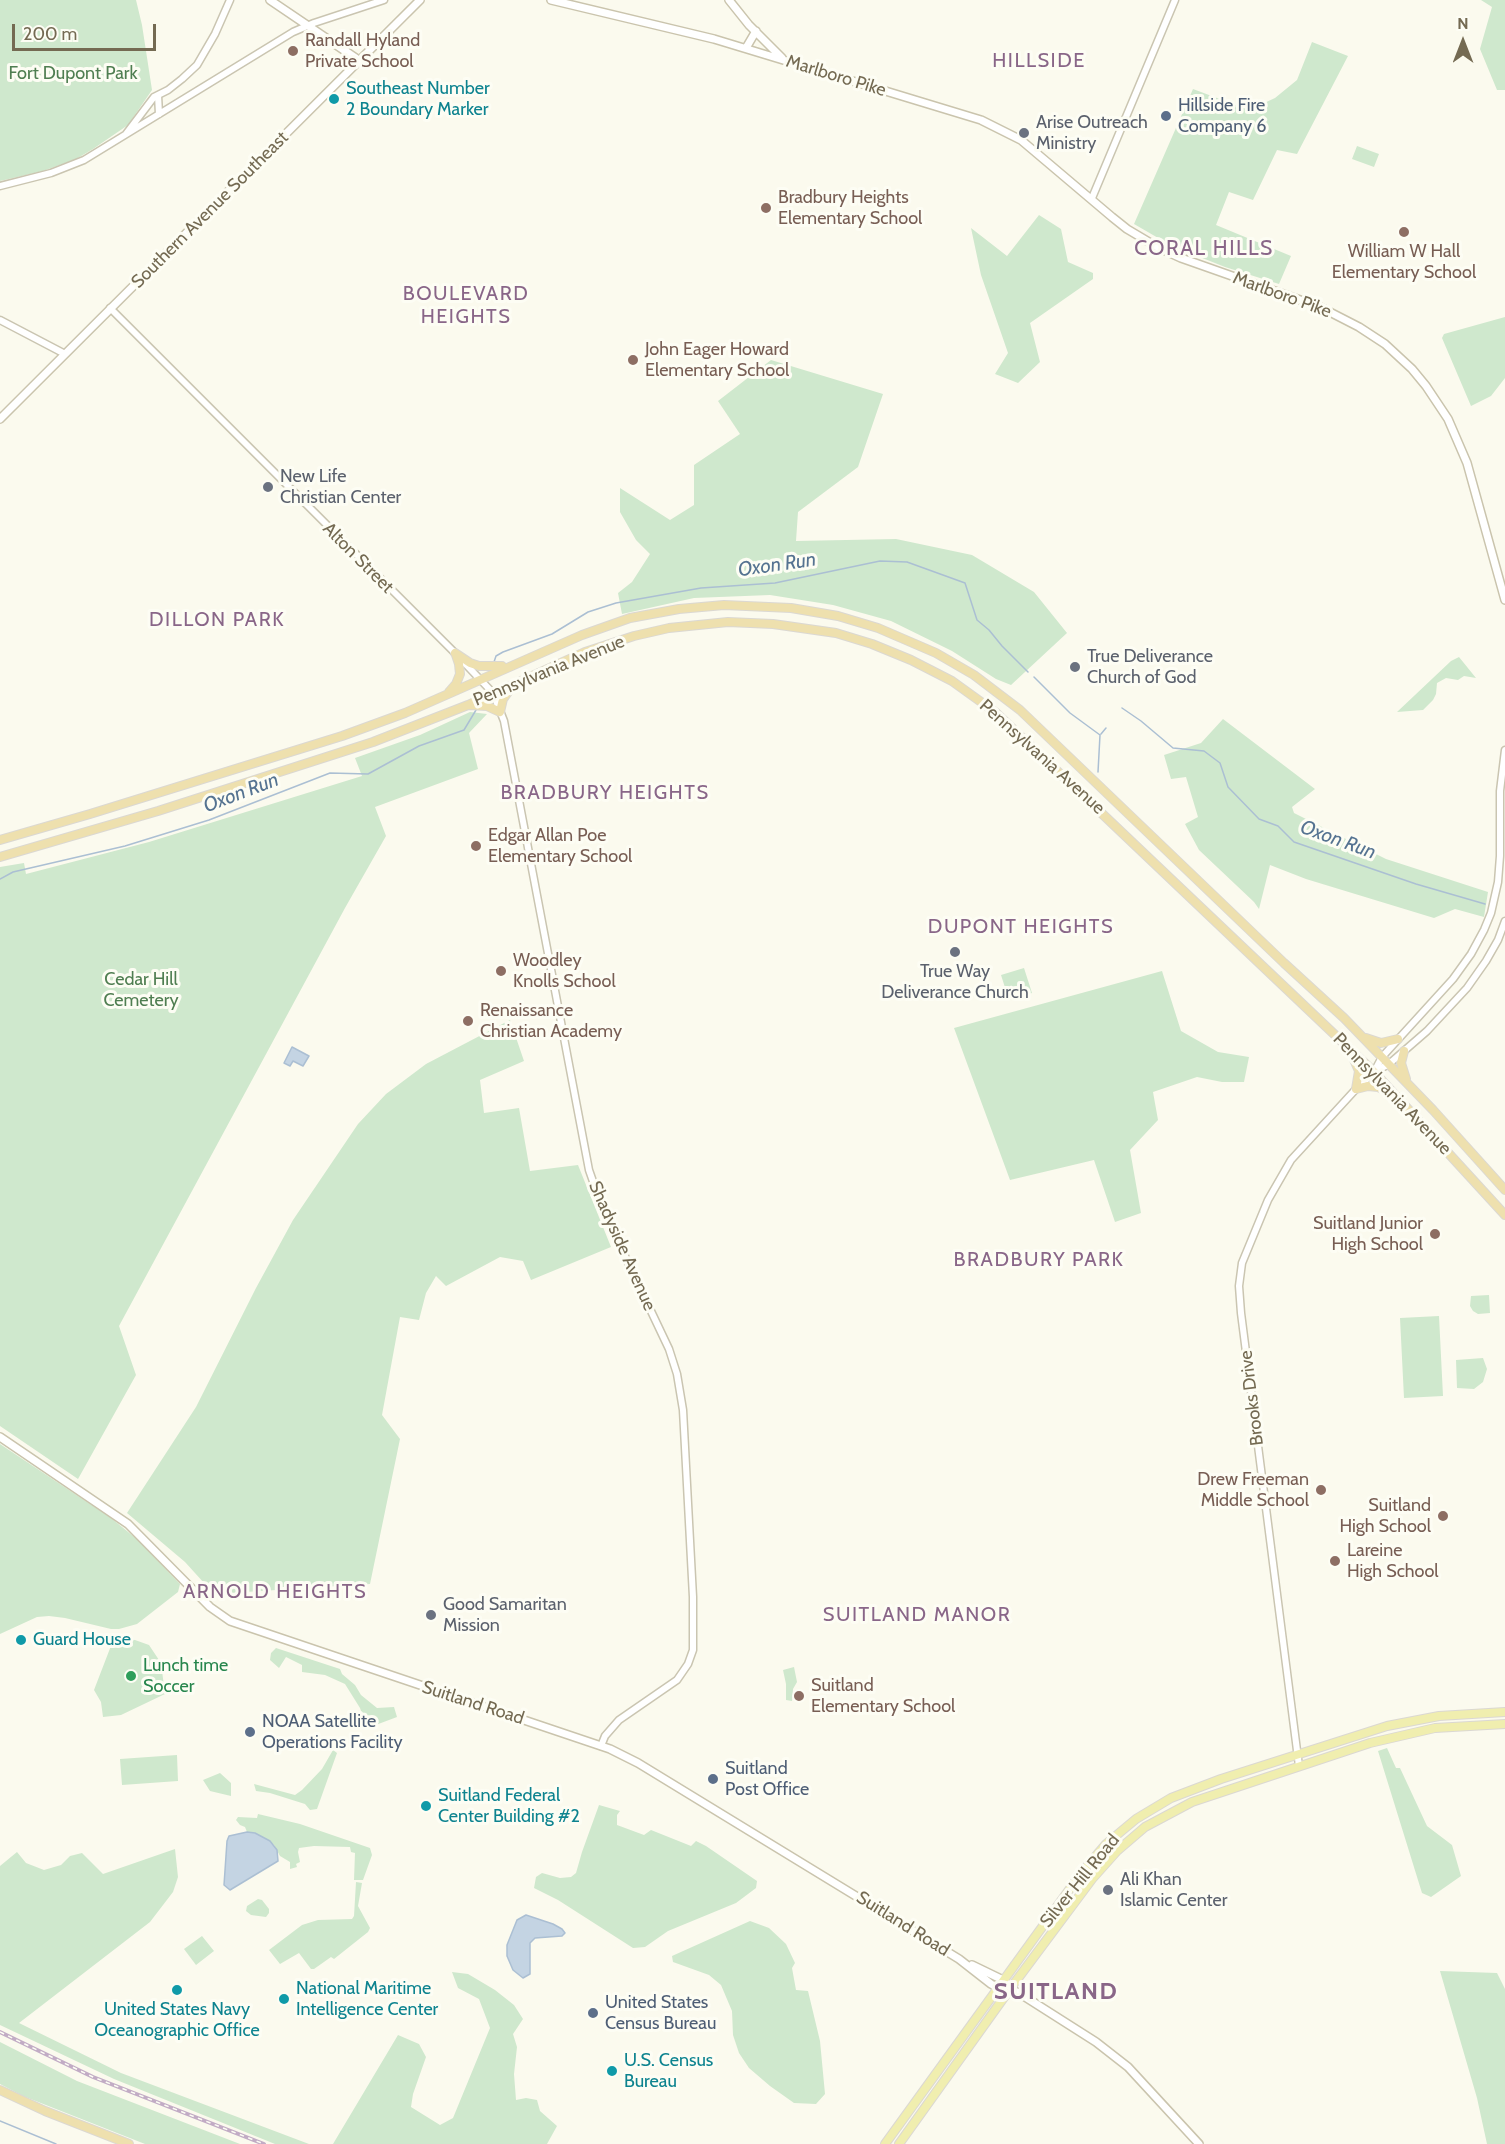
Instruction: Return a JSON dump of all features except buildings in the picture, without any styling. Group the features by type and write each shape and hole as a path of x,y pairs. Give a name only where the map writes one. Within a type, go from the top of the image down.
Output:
{"highway":[{"name":"Pennsylvania Avenue","path":"0,840 320,743 405,713 590,632 646,615 700,607 763,605 838,616 878,628 936,653 995,690 1020,711 1284,963 1344,1017 1408,1083 1505,1190"},
{"name":"Pennsylvania Avenue","path":"0,857 158,811 400,732 468,705 585,652 619,640 669,628 728,622 773,624 836,633 872,644 911,660 952,681 995,711 1374,1072 1505,1215"},
{"path":"455,653 470,663 492,668 549,649"},
{"path":"435,700 452,690 458,680 460,670 455,653"},
{"path":"468,705 487,706 500,712 503,699 514,684"},
{"path":"1361,1035 1381,1043 1398,1039"},
{"path":"1347,1046 1359,1071 1356,1089 1368,1086 1378,1087 1397,1097"},
{"path":"1404,1051 1401,1065 1408,1083"},
{"path":"0,2090 38,2108 129,2144"}],"main road":[{"path":"270,0 360,61"},
{"name":"Southern Avenue Southeast","path":"0,419 420,0"},
{"name":"Marlboro Pike","path":"551,0 746,48 990,123 1022,140 1127,229 1159,248 1339,315 1381,341 1404,361 1440,405 1458,440 1470,472 1505,600"},
{"path":"729,0 784,60"},
{"path":"746,48 756,31"},
{"name":"Suitland Road","path":"0,1437 128,1524 210,1606 230,1621 601,1746 638,1763 959,1959 998,1988 1010,1989"},
{"name":"Silver Hill Road","path":"885,2144 1098,1853 1136,1819 1155,1806 1192,1790 1297,1754 1402,1722 1439,1716 1505,1712"},
{"name":"Silver Hill Road","path":"899,2144 1010,1989 1101,1868 1136,1833 1155,1820 1192,1802 1370,1743 1417,1731 1456,1726 1505,1724"},
{"name":"Suitland Road","path":"959,1959 1003,1980 1010,1989 1069,2024 1114,2056 1128,2067 1199,2144"},
{"path":"924,2090 934,2097"}],"street":[{"path":"124,137 151,99 182,79 199,62 230,0"},
{"path":"0,186 64,168 94,154 277,41 307,26 384,0"},
{"path":"1092,198 1175,0"},
{"path":"158,95 159,114"},
{"name":"Alton Street","path":"110,308 480,680"},
{"path":"0,320 65,354"},
{"name":"Shadyside Avenue","path":"480,680 493,693 507,732 589,1170 603,1210 669,1349 677,1374 683,1410 693,1597 693,1650 688,1664 677,1680 620,1720 605,1736 601,1746"},
{"name":"Brooks Drive","path":"1374,1072 1382,1057 1465,964 1480,939 1491,913 1499,876 1500,791 1505,750"},
{"name":"Brooks Drive","path":"1299,1766 1241,1312 1239,1278 1245,1253 1278,1180 1298,1152 1356,1089 1427,1031 1472,981 1498,940 1505,921"}],"green space":[{"name":"Fort Dupont Park","path":"0,0 136,0 152,90 128,125 93,149 76,159 43,171 0,181"},
{"path":"1481,0 1505,0 1505,90 1497,90 1480,49 1492,7"},
{"path":"1312,42 1348,56 1297,154 1277,150 1253,200 1229,192 1216,225 1291,256 1279,284 1225,267 1172,246 1134,224 1193,89 1249,110 1275,98 1297,80"},
{"path":"1357,146 1379,154 1374,167 1352,159"},
{"path":"1039,215 1061,229 1068,262 1093,273 1093,279 1030,323 1040,362 1018,383 995,374 1008,353 981,275 971,228 1007,256"},
{"path":"1505,317 1505,378 1491,396 1471,406 1442,338 1444,334"},
{"path":"771,360 883,394 858,467 798,512 796,541 896,539 972,555 1034,592 1067,633 1011,685 996,679 952,651 891,621 833,605 770,595 694,598 622,614 618,593 632,582 650,554 636,540 620,512 620,488 670,520 694,505 694,465 740,434 718,401"},
{"path":"1459,657 1476,678 1464,676 1458,680 1446,678 1437,683 1433,700 1423,710 1397,712 1451,661"},
{"name":"Cedar Hill Cemetery","path":"470,712 487,714 469,733 478,769 375,807 386,836 119,1326 136,1375 78,1479 0,1426 0,867 24,863 26,874 149,842 362,776 355,758 420,735"},
{"path":"1223,719 1315,789 1292,807 1294,813 1386,859 1488,892 1484,917 1455,909 1434,918 1306,879 1270,865 1259,909 1199,850 1185,824 1198,817 1186,777 1171,779 1164,755 1201,743"},
{"path":"1024,968 1032,993 1009,1000 1001,975"},
{"path":"1162,971 1181,1031 1218,1052 1249,1057 1244,1082 1222,1082 1197,1077 1153,1092 1158,1120 1130,1150 1141,1213 1115,1222 1094,1160 1010,1180 954,1028"},
{"path":"510,1020 524,1061 480,1080 484,1113 519,1108 530,1171 578,1165 611,1247 531,1280 523,1261 500,1257 446,1286 436,1276 426,1293 419,1320 400,1317 382,1415 400,1439 370,1584 214,1594 185,1562 127,1513 196,1407 293,1220 358,1124 386,1094 426,1064"},
{"path":"1489,1295 1490,1313 1478,1314 1473,1311 1470,1306 1471,1296"},
{"path":"1439,1316 1443,1396 1404,1398 1400,1318"},
{"path":"1483,1358 1487,1369 1483,1382 1474,1389 1457,1388 1456,1360"},
{"path":"0,1444 111,1518 138,1540 180,1584 178,1592 137,1624 119,1629 49,1616 37,1617 0,1634"},
{"name":"Lunch time Soccer","path":"114,1638 135,1640 149,1645 161,1663 165,1694 121,1715 103,1717 101,1702 94,1690"},
{"path":"276,1648 340,1669 361,1695 377,1708 394,1707 397,1717 373,1726 366,1725 360,1708 345,1684 325,1675 302,1672 302,1665 286,1657 279,1668 270,1660 271,1653"},
{"path":"794,1667 797,1682 793,1689 792,1701 786,1700 783,1670"},
{"path":"1387,1748 1396,1768 1400,1768 1427,1826 1452,1845 1461,1876 1431,1897 1422,1893 1378,1751"},
{"path":"333,1750 337,1753 317,1809 310,1810 305,1804 256,1791 254,1784 295,1795 322,1769"},
{"path":"177,1755 178,1781 122,1785 120,1759"},
{"path":"220,1773 231,1783 231,1796 210,1791 203,1780"},
{"path":"599,1805 620,1811 617,1815 617,1825 644,1835 651,1830 691,1846 696,1841 706,1846 757,1881 756,1888 736,1903 668,1931 645,1947 633,1948 558,1900 534,1888 536,1877 542,1873 560,1878 571,1877 576,1873"},
{"path":"258,1814 300,1824 370,1848 372,1855 363,1880 354,1880 355,1853 351,1852 350,1847 299,1848 300,1862 296,1864 297,1867 290,1869 290,1862 280,1856 274,1845 255,1833 247,1832 245,1827 236,1820 238,1817 257,1818"},
{"path":"175,1849 178,1877 173,1892 150,1922 19,2023 121,2073 309,2144 275,2144 114,2079 0,2025 0,1866 17,1852 26,1863 44,1870 61,1865 70,1856 82,1853 103,1874"},
{"path":"356,1882 362,1883 358,1906 370,1928 368,1932 334,1959 331,1957 314,1969 311,1969 299,1953 280,1964 269,1950 302,1925 318,1920 352,1919"},
{"path":"258,1899 262,1900 269,1909 266,1917 251,1915 246,1911 247,1906"},
{"path":"750,1921 769,1928 786,1944 795,1963 792,1968 796,1990 808,1991 820,2041 825,2094 816,2104 794,2103 749,2068 739,2053 733,2035 732,2011 721,1985 709,1975 673,1962 672,1956"},
{"path":"202,1936 214,1951 196,1965 184,1949"},
{"path":"1440,1971 1497,1973 1505,1989 1505,2144 1487,2144 1477,2098"},
{"path":"452,1972 468,1974 495,1990 514,2005 523,2019 513,2034 517,2047 514,2074 516,2100 526,2098 537,2100 540,2111 557,2126 547,2144 333,2144 398,2035 419,2044 426,2057 413,2094 411,2107 440,2125 453,2118 490,2028 479,1999 458,1988"},
{"path":"0,2042 77,2081 240,2144 145,2144 23,2096 0,2084"}],"water":[{"path":"292,1047 309,1056 303,1066 293,1061 290,1066 284,1063"},
{"path":"247,1832 255,1833 270,1841 277,1850 278,1861 230,1890 224,1885 227,1841 229,1836"},
{"path":"526,1915 553,1924 565,1933 562,1936 535,1938 530,1943 530,1974 523,1978 513,1970 507,1956 507,1945 517,1920"}],"waterway":[{"name":"Oxon Run","path":"494,662 496,656 503,652 552,634 588,612 616,603 701,588 775,583 880,561 907,562 965,583 977,620 1028,672"},
{"name":"Oxon Run","path":"1034,677 1070,713 1100,735 1098,772"},
{"name":"Oxon Run","path":"1122,708 1173,748 1204,751 1220,763 1228,787 1259,819 1278,826 1294,842 1416,884 1485,904"},
{"name":"Oxon Run","path":"0,879 13,872 125,846 209,820 330,773 368,774 419,746 464,730 476,710"},
{"name":"Oxon Run","path":"1101,734 1106,728"},
{"path":"0,2121 56,2144"}],"railway":[{"path":"0,2032 93,2077 264,2144"}],"place":[{"name":"Randall Hyland Private School","path":"293,51"},
{"name":"Southeast Number 2 Boundary Marker","path":"334,99"},
{"name":"Hillside Fire Company 6","path":"1166,116"},
{"name":"Arise Outreach Ministry","path":"1024,133"},
{"name":"Bradbury Heights Elementary School","path":"766,208"},
{"name":"William W Hall Elementary School","path":"1404,232"},
{"name":"John Eager Howard Elementary School","path":"633,360"},
{"name":"New Life Christian Center","path":"268,487"},
{"name":"True Deliverance Church of God","path":"1075,667"},
{"name":"Edgar Allan Poe Elementary School","path":"476,846"},
{"name":"True Way Deliverance Church","path":"955,952"},
{"name":"Woodley Knolls School","path":"501,971"},
{"name":"Renaissance Christian Academy","path":"468,1021"},
{"name":"Suitland Junior High School","path":"1435,1234"},
{"name":"Drew Freeman Middle School","path":"1321,1490"},
{"name":"Suitland High School","path":"1443,1516"},
{"name":"Lareine High School","path":"1335,1561"},
{"name":"Good Samaritan Mission","path":"431,1615"},
{"name":"Guard House","path":"21,1640"},
{"name":"Lunch time Soccer","path":"131,1676"},
{"name":"Suitland Elementary School","path":"799,1696"},
{"name":"NOAA Satellite Operations Facility","path":"250,1732"},
{"name":"Suitland Post Office","path":"713,1779"},
{"name":"Suitland Federal Center Building #2","path":"426,1806"},
{"name":"Ali Khan Islamic Center","path":"1108,1890"},
{"name":"United States Navy Oceanographic Office","path":"177,1990"},
{"name":"National Maritime Intelligence Center","path":"284,1999"},
{"name":"United States Census Bureau","path":"593,2013"},
{"name":"U.S. Census Bureau","path":"612,2071"}],"district":[{"name":"HILLSIDE","path":"1039,61"},
{"name":"CORAL HILLS","path":"1204,249"},
{"name":"BOULEVARD HEIGHTS","path":"466,306"},
{"name":"DILLON PARK","path":"217,620"},
{"name":"BRADBURY HEIGHTS","path":"605,793"},
{"name":"DUPONT HEIGHTS","path":"1021,927"},
{"name":"BRADBURY PARK","path":"1039,1260"},
{"name":"ARNOLD HEIGHTS","path":"275,1592"},
{"name":"SUITLAND MANOR","path":"917,1615"},
{"name":"SUITLAND","path":"1056,1992"}]}
